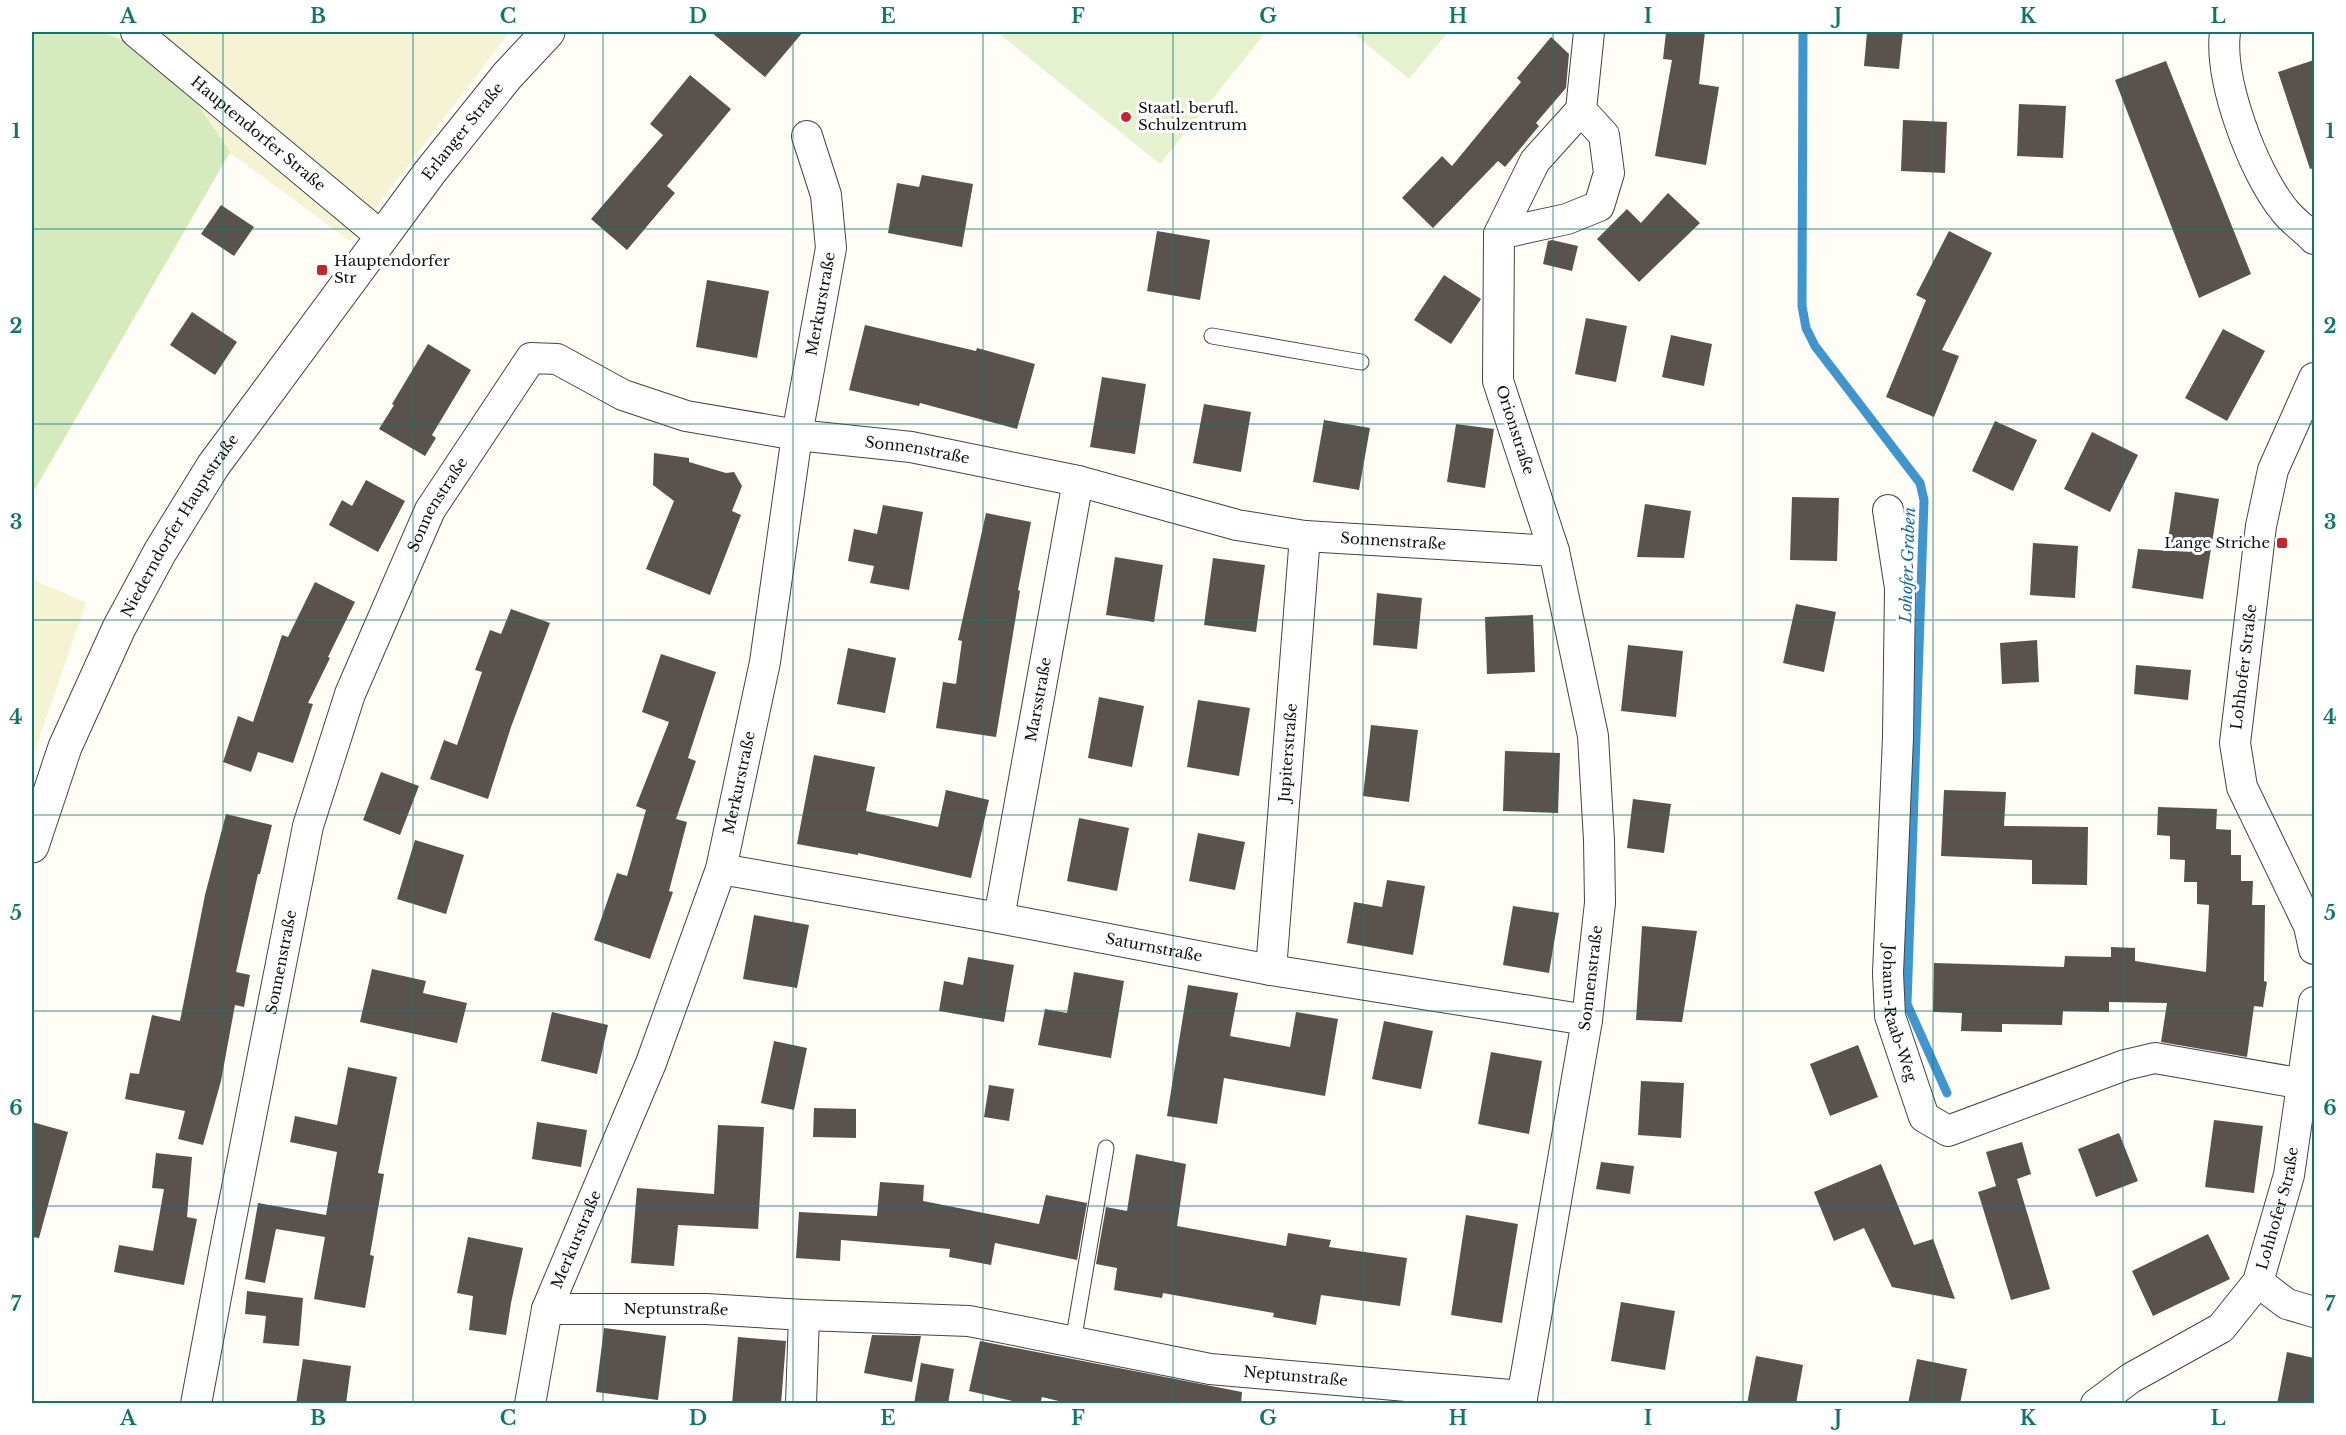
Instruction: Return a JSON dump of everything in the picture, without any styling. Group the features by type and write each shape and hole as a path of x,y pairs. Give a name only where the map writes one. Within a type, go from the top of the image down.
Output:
{"street":[{"name":"Hauptendorfer Straße","path":"136,32 381,236"},
{"name":"Erlanger Straße","path":"381,236 507,76 548,32"},
{"path":"1499,234 1567,219 1599,206 1609,173 1604,135 1581,110 1589,32"},
{"path":"2225,32 2224,43 2234,109 2255,161 2284,210 2314,238"},
{"name":"Orionstraße","path":"1554,551 1498,381 1499,234 1535,161 1581,110"},
{"name":"Merkurstraße","path":"530,1404 547,1309 651,1063 721,869 765,662 797,435 831,248 826,195 807,136"},
{"name":"Niederndorfer Hauptstraße","path":"32,846 65,747 118,628 160,552 213,466 381,236"},
{"name":"Sonnenstraße","path":"196,1404 308,826 350,694 430,510 531,358 557,359 623,395 686,416 797,435 911,447 1078,481 1237,525 1305,536 1554,551 1593,736 1600,903 1587,1020 1522,1400"},
{"name":"Lohhofer Straße","path":"2314,378 2273,470 2261,526 2235,743 2242,787 2309,926 2314,949"},
{"name":"Marsstraße","path":"999,918 1078,481"},
{"name":"Johann-Raab-Weg","path":"1888,510 1900,588 1898,737 1888,973 1890,1016 1924,1117 1948,1131 2125,1065 2155,1058 2303,1084"},
{"name":"Jupiterstraße","path":"1271,970 1305,536"},
{"name":"Saturnstraße","path":"721,869 999,918 1271,970 1587,1020"},
{"name":"Lohhofer Straße","path":"2096,1404 2131,1378 2221,1328 2258,1282 2289,1175 2314,1002"},
{"path":"2258,1282 2287,1304 2314,1312"},
{"name":"Neptunstraße","path":"547,1309 706,1309 969,1321 1210,1370 1522,1400"},
{"path":"801,1404 804,1315"}],"lane":[{"path":"1212,336 1361,362"},
{"path":"1073,1342 1106,1148"}],"shaded area":[{"path":"32,32 510,32 350,241 230,153 32,494"},
{"path":"32,579 86,603 32,760"}],"green space":[{"path":"32,32 103,32 128,43 189,92 230,152 32,494"},
{"path":"997,32 1266,32 1160,164"},
{"path":"1352,32 1448,32 1409,79"}],"building":[{"path":"711,32 803,32 765,77"},
{"path":"1666,32 1705,32 1699,84 1719,87 1706,165 1655,156 1672,60 1663,59"},
{"path":"1867,32 1903,32 1899,69 1864,66"},
{"path":"1551,37 1569,54 1566,88 1536,123 1539,126 1505,167 1498,161 1433,228 1402,198 1442,156 1452,166 1521,82 1517,78"},
{"path":"2314,60 2314,168 2310,169 2278,72"},
{"path":"2166,61 2251,274 2199,298 2115,80"},
{"path":"690,75 731,109 667,186 675,193 627,250 591,219 663,135 650,124"},
{"path":"2019,104 2066,106 2063,158 2017,156"},
{"path":"1903,120 1947,122 1945,173 1901,171"},
{"path":"922,175 973,184 962,247 888,233 897,183 919,187"},
{"path":"1668,193 1700,223 1639,282 1597,239 1627,209 1641,223"},
{"path":"221,205 254,227 234,256 201,234"},
{"path":"1157,231 1210,240 1200,300 1147,291"},
{"path":"1949,231 1992,253 1942,350 1959,356 1934,417 1886,397 1926,300 1916,295"},
{"path":"1548,241 1578,246 1572,271 1543,264"},
{"path":"1444,275 1481,299 1451,344 1414,320"},
{"path":"707,280 769,291 757,358 696,347"},
{"path":"192,312 237,342 215,375 170,345"},
{"path":"1586,318 1627,326 1616,382 1575,374"},
{"path":"865,325 976,351 977,348 1035,364 1017,429 920,403 919,406 849,390"},
{"path":"2223,329 2265,351 2227,421 2185,398"},
{"path":"1671,335 1712,344 1704,386 1662,377"},
{"path":"428,344 471,370 432,435 436,438 425,456 379,429"},
{"path":"1102,377 1146,384 1135,454 1090,447"},
{"path":"1204,404 1251,412 1241,472 1193,463"},
{"path":"1324,420 1370,428 1359,490 1313,482"},
{"path":"1995,421 2037,440 2013,491 1972,471"},
{"path":"1456,424 1494,429 1485,488 1447,482"},
{"path":"2092,432 2138,455 2110,512 2064,489"},
{"path":"654,453 689,458 689,462 726,473 734,472 742,486 732,511 741,515 710,595 646,569 674,501 653,485"},
{"path":"366,480 405,501 378,552 329,525 342,500 352,506"},
{"path":"2175,492 2219,499 2203,599 2132,588 2138,549 2192,552 2168,540"},
{"path":"1792,497 1839,498 1837,561 1790,560"},
{"path":"1645,504 1691,511 1684,558 1637,557"},
{"path":"883,505 923,512 909,590 870,583 874,566 848,561 854,529 877,534"},
{"path":"986,513 1031,522 1018,590 1020,591 996,737 936,728 943,682 956,684 962,641 958,640"},
{"path":"2033,543 2078,546 2075,598 2030,595"},
{"path":"1115,557 1163,565 1154,622 1106,615"},
{"path":"1213,558 1265,565 1256,632 1204,625"},
{"path":"315,582 355,602 308,703 313,704 293,763 258,752 251,772 223,762 238,716 253,722 282,635 288,637"},
{"path":"1377,593 1422,598 1417,649 1373,645"},
{"path":"1796,604 1836,612 1824,672 1783,663"},
{"path":"511,609 550,623 511,727 488,799 430,779 444,740 457,745 482,672 475,670 490,630 501,634"},
{"path":"1533,615 1535,672 1487,674 1485,617"},
{"path":"2037,640 2039,682 2002,684 2000,643"},
{"path":"1628,645 1683,651 1676,717 1621,711"},
{"path":"848,648 896,658 885,713 837,704"},
{"path":"661,654 716,672 688,758 696,761 676,819 687,822 669,891 673,892 650,959 594,940 617,873 627,876 646,810 636,806 669,722 642,712"},
{"path":"2136,665 2191,670 2188,700 2134,694"},
{"path":"1099,697 1144,706 1132,767 1088,758"},
{"path":"1198,700 1250,708 1239,776 1187,767"},
{"path":"1371,725 1418,730 1409,802 1363,796"},
{"path":"1505,751 1560,753 1558,813 1503,811"},
{"path":"814,755 875,767 866,811 938,827 946,790 989,800 971,878 858,853 858,855 797,844"},
{"path":"381,772 419,786 400,835 363,820"},
{"path":"1944,790 2006,792 2004,826 2088,827 2087,885 2032,884 2032,860 1941,856"},
{"path":"1633,799 1671,804 1664,853 1627,848"},
{"path":"2158,807 2217,809 2216,829 2231,830 2231,855 2241,855 2241,881 2253,881 2252,905 2265,905 2264,981 2267,982 2263,1007 2254,1006 2247,1057 2161,1042 2167,1003 2109,1002 2109,1012 2063,1011 2062,1025 2002,1024 2002,1032 1961,1031 1962,1013 1933,1012 1934,963 2064,967 2065,956 2111,957 2111,947 2135,948 2135,961 2206,972 2209,905 2197,904 2197,882 2184,882 2185,860 2170,859 2170,836 2157,835"},
{"path":"226,814 272,825 260,874 258,874 236,972 250,975 244,1007 235,1005 221,1081 203,1145 178,1139 185,1111 125,1099 130,1073 139,1074 152,1015 180,1021 205,895"},
{"path":"1079,818 1129,828 1117,891 1067,881"},
{"path":"1198,833 1245,842 1235,890 1189,881"},
{"path":"415,840 464,855 446,914 397,899"},
{"path":"1387,880 1425,886 1413,955 1347,943 1354,902 1382,907"},
{"path":"1513,906 1559,913 1549,973 1503,965"},
{"path":"754,915 809,925 797,988 743,979"},
{"path":"1642,926 1697,931 1682,1022 1636,1020"},
{"path":"968,957 1014,965 1004,1022 939,1011 944,981 963,985"},
{"path":"372,969 426,981 423,993 467,1003 457,1043 360,1022"},
{"path":"1074,972 1124,981 1111,1058 1038,1045 1045,1009 1067,1013"},
{"path":"1188,985 1238,993 1230,1036 1290,1047 1296,1012 1338,1019 1325,1096 1224,1078 1217,1124 1167,1116"},
{"path":"552,1012 608,1025 597,1074 541,1061"},
{"path":"1384,1021 1433,1031 1421,1089 1372,1079"},
{"path":"774,1041 807,1048 794,1110 761,1103"},
{"path":"1858,1045 1878,1097 1830,1116 1810,1064"},
{"path":"1491,1052 1542,1061 1529,1134 1478,1124"},
{"path":"348,1067 397,1077 378,1173 384,1174 370,1255 374,1256 365,1308 314,1299 325,1237 276,1229 265,1283 245,1279 258,1203 326,1215 337,1152 290,1142 295,1116 337,1125"},
{"path":"1641,1081 1684,1083 1681,1138 1638,1135"},
{"path":"989,1085 1014,1089 1009,1121 984,1117"},
{"path":"814,1108 856,1109 856,1138 813,1137"},
{"path":"2214,1120 2263,1126 2254,1193 2205,1187"},
{"path":"32,1122 68,1132 39,1238 32,1237"},
{"path":"537,1122 587,1130 581,1167 532,1159"},
{"path":"718,1125 764,1127 758,1229 678,1225 674,1266 631,1263 637,1188 714,1194"},
{"path":"2119,1133 2138,1181 2096,1197 2078,1149"},
{"path":"2022,1142 2031,1174 2017,1179 2050,1289 2011,1300 1978,1192 1996,1186 1986,1152"},
{"path":"156,1153 192,1157 187,1217 197,1219 184,1285 114,1272 119,1245 153,1251 164,1189 152,1188"},
{"path":"1136,1154 1186,1164 1177,1226 1286,1246 1288,1233 1331,1240 1329,1247 1407,1258 1400,1306 1321,1295 1316,1325 1273,1317 1274,1313 1163,1293 1162,1298 1114,1290 1117,1268 1096,1264 1106,1207 1127,1211"},
{"path":"1601,1162 1634,1166 1630,1194 1596,1189"},
{"path":"1881,1164 1914,1245 1933,1239 1955,1299 1892,1287 1864,1228 1834,1241 1814,1192"},
{"path":"880,1182 924,1185 923,1201 1039,1224 1046,1195 1087,1203 1077,1260 995,1243 991,1265 949,1257 950,1249 841,1240 840,1261 796,1258 799,1212 877,1216"},
{"path":"1466,1215 1518,1224 1502,1323 1451,1315"},
{"path":"2208,1234 2230,1279 2153,1316 2132,1271"},
{"path":"468,1237 523,1248 506,1335 469,1330 473,1296 457,1293"},
{"path":"247,1291 303,1298 299,1346 263,1343 266,1316 245,1314"},
{"path":"1621,1302 1675,1311 1665,1370 1611,1361"},
{"path":"604,1328 666,1336 658,1400 596,1392"},
{"path":"872,1335 921,1336 912,1382 864,1373"},
{"path":"738,1337 786,1341 781,1404 732,1404"},
{"path":"980,1341 1242,1392 1241,1404 1071,1404 1042,1397 1040,1404 1026,1404 969,1391"},
{"path":"2287,1352 2314,1358 2314,1404 2277,1404"},
{"path":"1756,1356 1803,1365 1796,1404 1747,1404"},
{"path":"303,1359 351,1366 346,1404 296,1404"},
{"path":"1917,1359 1967,1369 1960,1404 1908,1404"},
{"path":"921,1363 954,1369 948,1404 914,1404"}],"waterway":[{"name":"Lohofer Graben","path":"1803,32 1802,306 1806,328 1815,346 1920,483 1924,500 1907,1004 1947,1093"}],"place":[{"name":"Staatl. berufl. Schulzentrum","path":"1126,117"},
{"name":"Hauptendorfer Str","path":"322,270"},
{"name":"Lange Striche","path":"2282,543"}]}
